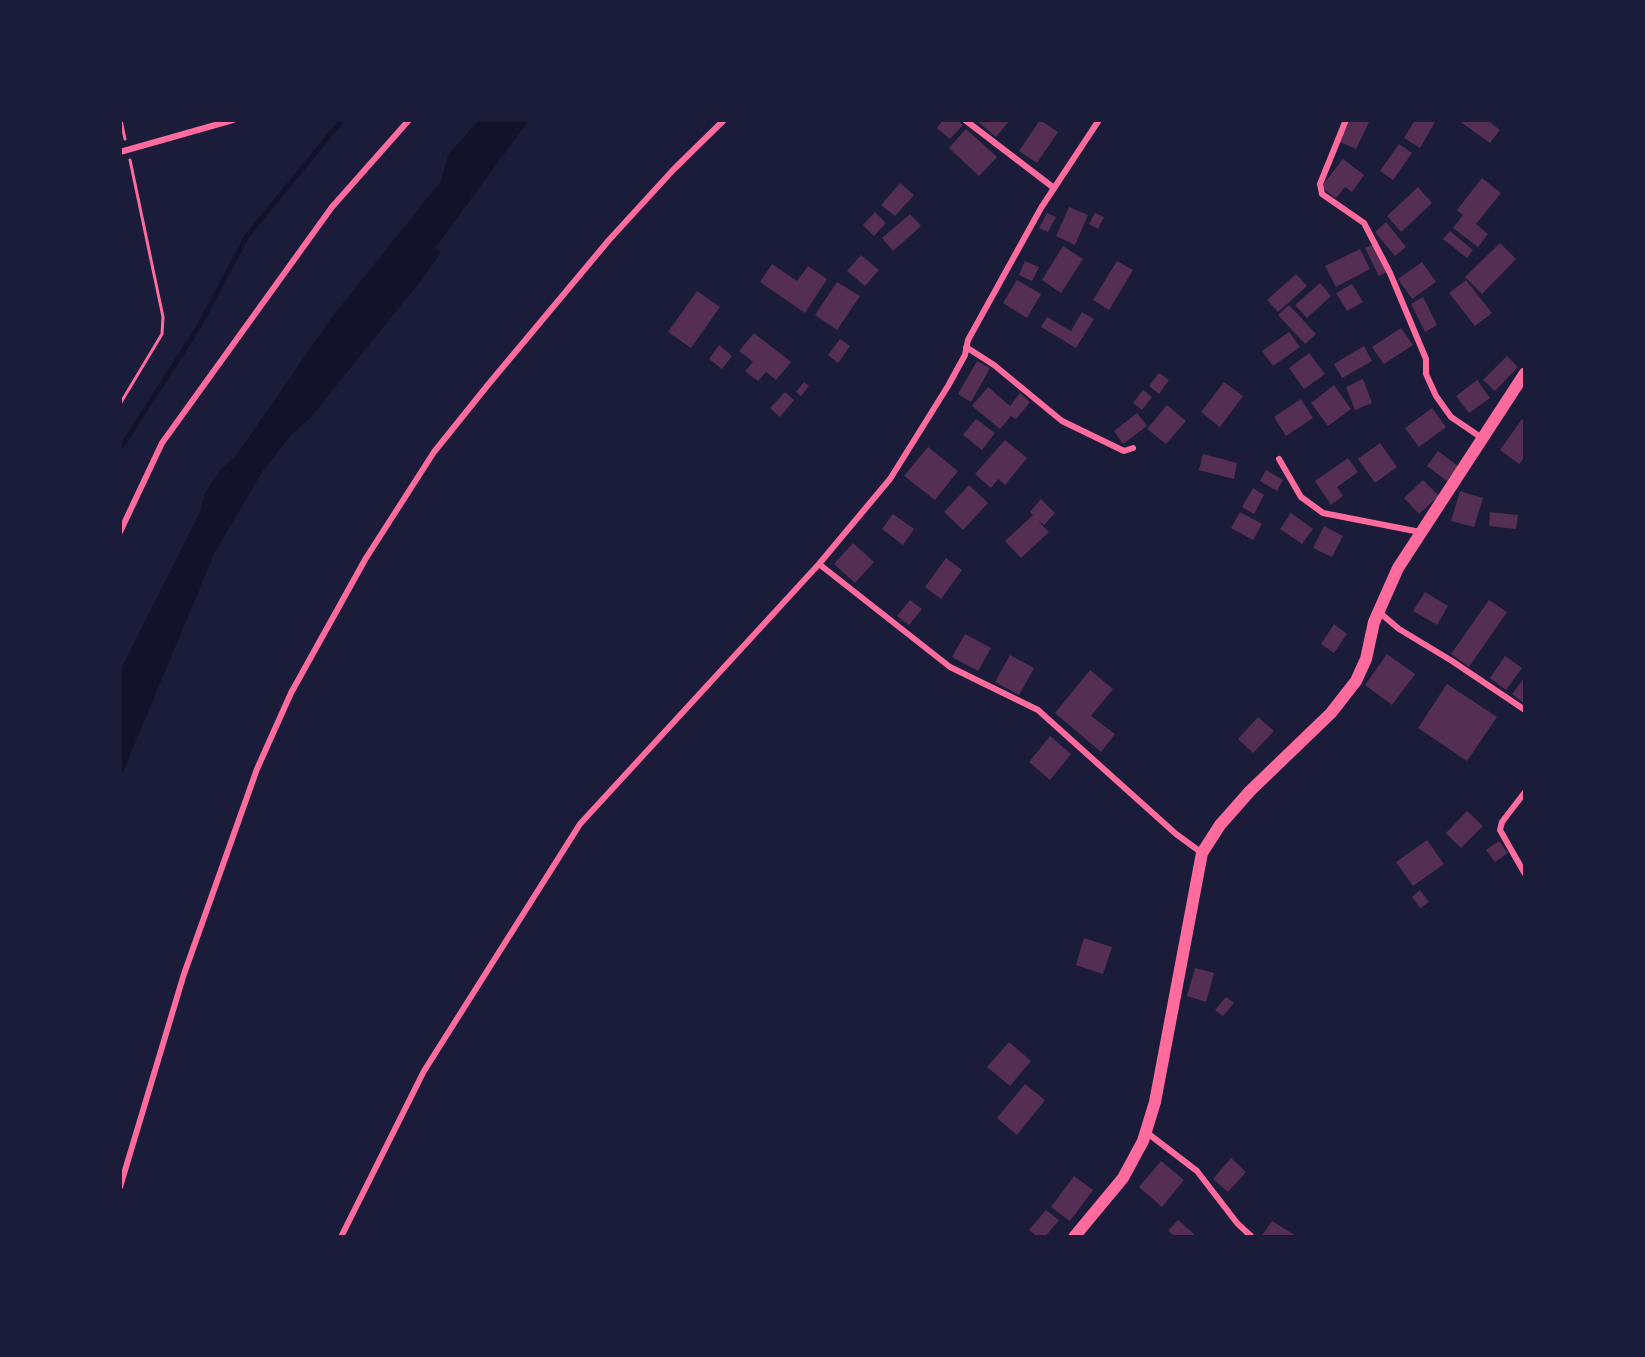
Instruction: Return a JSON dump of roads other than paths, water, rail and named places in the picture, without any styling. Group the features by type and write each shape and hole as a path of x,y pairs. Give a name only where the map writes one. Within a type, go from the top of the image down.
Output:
{"main road":[{"path":"1074,1237 1123,1178 1146,1132 1155,1102 1202,853 1220,825 1250,791 1331,713 1356,681 1366,659 1374,622 1398,568 1525,373"}],"street":[{"path":"120,152 232,120"},
{"path":"120,532 162,443 332,207 408,120"},
{"path":"120,1187 184,974 257,769 291,693 366,558 434,452 487,386 609,240 724,120"},
{"path":"965,120 1054,188"},
{"path":"341,1237 424,1071 580,824 819,564 890,479 948,386 1015,253 1099,120"},
{"path":"1346,120 1320,183 1322,194 1364,224 1390,273 1426,359 1426,374 1436,396 1451,417 1483,438"},
{"path":"966,347 994,365 1062,421 1124,451 1132,448"},
{"path":"1279,459 1301,497 1323,513 1423,532"},
{"path":"819,564 950,667 1038,710 1176,834 1202,853"},
{"path":"1379,611 1399,629 1452,660 1525,710"},
{"path":"1525,792 1502,822 1500,830 1525,874"},
{"path":"1146,1132 1197,1171 1237,1223 1252,1237"}],"waterway":[{"path":"120,449 198,328 247,236 342,120"}]}
